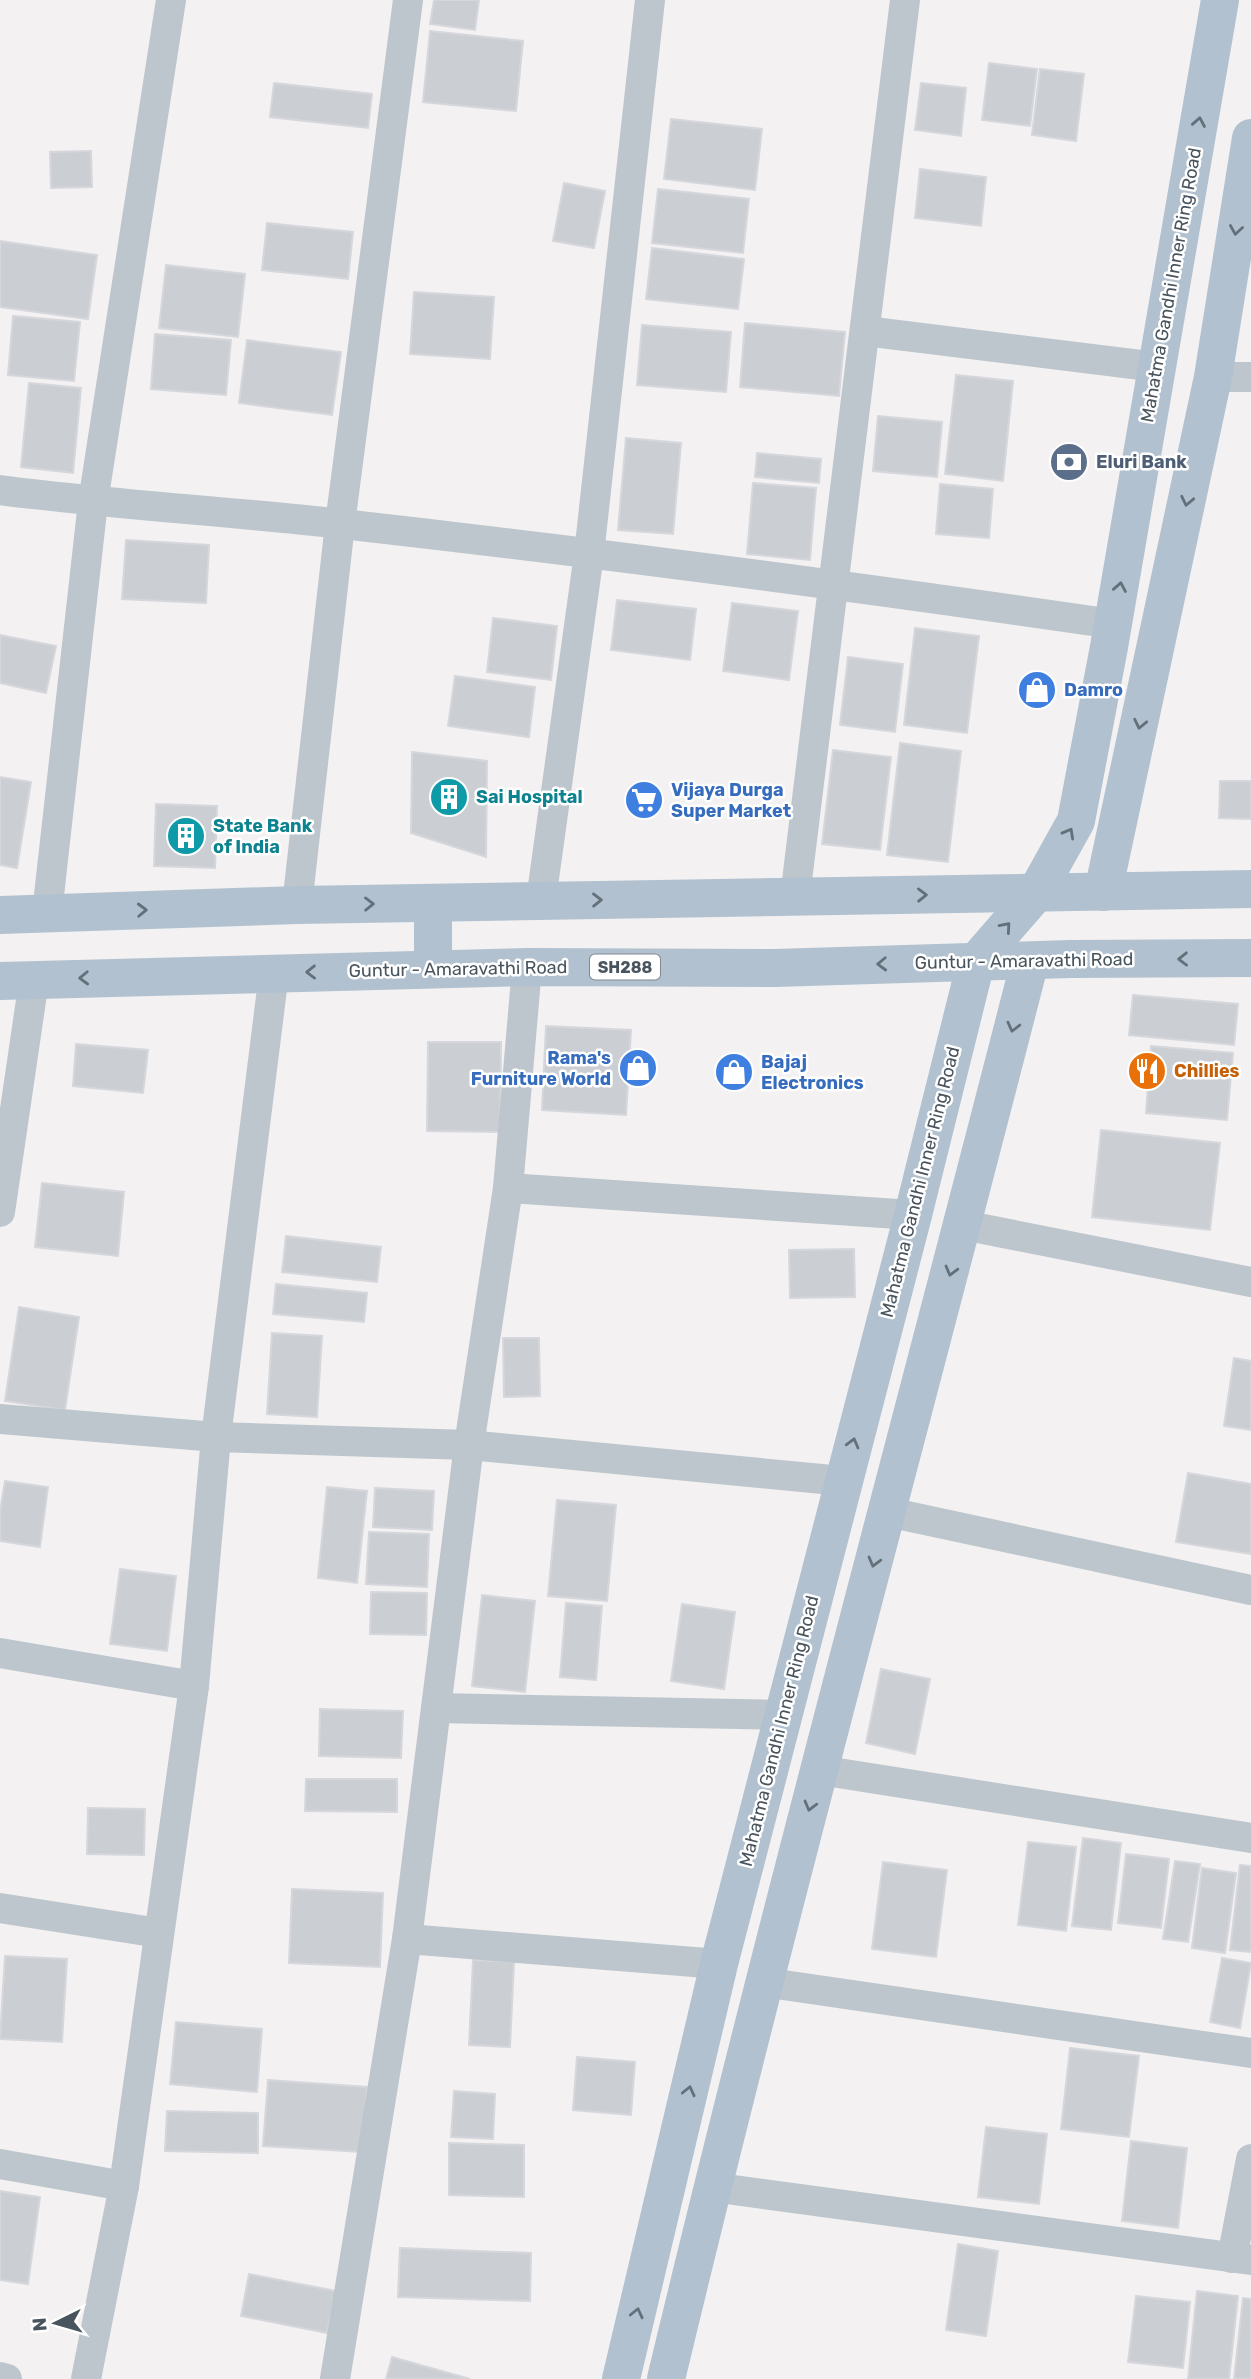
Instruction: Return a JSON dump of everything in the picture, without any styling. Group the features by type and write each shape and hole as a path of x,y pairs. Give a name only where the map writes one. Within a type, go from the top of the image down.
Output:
{"main road":[{"name":"Mahatma Gandhi Inner Ring Road","path":"621,2379 719,1964 976,961 1036,893 1076,821 1113,624 1220,0"},
{"path":"1103,892 1213,377 1251,138"},
{"path":"0,915 298,905 1251,889"},
{"path":"433,903 433,969"},
{"name":"Guntur - Amaravathi Road","path":"17,980 527,967 775,968 976,961 1251,958"},
{"path":"666,2379 763,1982 1030,961"}],"street":[{"path":"47,913 93,502 171,0"},
{"path":"298,905 340,524 408,0"},
{"path":"541,900 589,554 650,0"},
{"path":"794,897 835,583 905,0"},
{"path":"865,331 1157,367"},
{"path":"1213,377 1251,377"},
{"path":"0,490 93,502 340,524 835,583 1113,624"},
{"path":"335,2379 407,1940 469,1445 508,1188 527,967"},
{"path":"86,2379 124,2186 194,1686 216,1437 274,973"},
{"path":"0,1212 17,980"},
{"path":"508,1188 913,1215"},
{"path":"962,1225 1251,1282"},
{"path":"0,1419 216,1437 469,1445 843,1481"},
{"path":"888,1512 1251,1590"},
{"path":"0,1653 194,1686"},
{"path":"436,1708 783,1715"},
{"path":"819,1770 1251,1838"},
{"path":"0,1908 159,1933"},
{"path":"407,1940 719,1964"},
{"path":"763,1982 1251,2053"},
{"path":"712,2187 1242,2259 1251,2159"},
{"path":"0,2164 124,2186"},
{"path":"0,2377 7,2379"}],"building":[{"path":"434,0 479,0 475,30 430,24"},
{"path":"430,31 523,41 516,111 423,102"},
{"path":"989,63 1037,69 1030,126 982,120"},
{"path":"1040,69 1084,74 1076,141 1032,135"},
{"path":"274,83 372,94 368,128 270,117"},
{"path":"921,83 966,88 961,136 915,130"},
{"path":"671,119 762,129 755,190 664,179"},
{"path":"91,151 92,187 51,188 50,152"},
{"path":"920,169 986,177 981,226 915,218"},
{"path":"564,183 605,191 594,248 553,241"},
{"path":"658,189 749,199 743,253 652,243"},
{"path":"267,223 353,232 348,279 262,270"},
{"path":"0,241 97,255 88,319 0,307"},
{"path":"652,248 744,259 738,309 646,299"},
{"path":"166,265 245,274 238,337 159,328"},
{"path":"414,292 494,297 490,359 410,354"},
{"path":"13,316 80,322 74,381 8,375"},
{"path":"745,323 845,332 839,396 740,387"},
{"path":"642,325 731,332 726,392 637,385"},
{"path":"155,334 231,340 226,395 151,389"},
{"path":"247,340 341,352 332,415 239,403"},
{"path":"956,375 1013,381 1003,481 945,474"},
{"path":"29,383 81,388 73,473 21,467"},
{"path":"878,416 942,422 937,477 873,471"},
{"path":"626,438 681,443 673,534 618,530"},
{"path":"757,453 821,459 819,483 755,477"},
{"path":"753,483 816,488 810,560 747,554"},
{"path":"940,484 993,489 989,538 936,534"},
{"path":"126,540 209,545 206,603 122,599"},
{"path":"617,600 696,609 690,660 611,650"},
{"path":"732,603 798,611 789,680 723,671"},
{"path":"493,618 557,626 551,680 487,672"},
{"path":"915,628 979,636 967,733 904,725"},
{"path":"0,635 56,646 46,693 0,683"},
{"path":"848,657 903,664 895,732 840,725"},
{"path":"455,676 535,687 529,737 448,726"},
{"path":"900,743 961,751 948,862 887,855"},
{"path":"833,750 891,757 880,850 822,844"},
{"name":"Sai Hospital","path":"412,752 487,761 486,857 411,833"},
{"path":"0,777 31,782 17,868 0,865"},
{"path":"1220,781 1251,781 1251,819 1219,818"},
{"name":"State Bank of India","path":"156,804 217,806 215,868 154,866"},
{"path":"1133,995 1238,1004 1234,1045 1129,1035"},
{"path":"546,1026 631,1030 626,1115 542,1110"},
{"path":"428,1042 501,1042 500,1132 427,1131"},
{"path":"76,1044 148,1050 143,1093 73,1086"},
{"path":"1151,1046 1233,1053 1227,1120 1146,1113"},
{"path":"1101,1130 1220,1143 1210,1230 1092,1217"},
{"path":"42,1183 124,1192 118,1256 35,1247"},
{"path":"286,1236 381,1247 377,1282 282,1272"},
{"path":"854,1249 855,1297 790,1298 789,1250"},
{"path":"276,1284 367,1293 364,1322 273,1314"},
{"path":"19,1307 79,1317 65,1410 5,1401"},
{"path":"272,1333 322,1336 317,1417 267,1414"},
{"path":"503,1338 539,1338 540,1396 504,1397"},
{"path":"1234,1358 1251,1361 1251,1430 1224,1426"},
{"path":"1188,1473 1251,1484 1251,1554 1176,1542"},
{"path":"5,1481 48,1487 40,1547 0,1541 0,1511"},
{"path":"327,1487 367,1491 357,1583 318,1578"},
{"path":"375,1488 434,1491 432,1530 373,1527"},
{"path":"557,1500 616,1505 607,1601 548,1596"},
{"path":"369,1532 429,1534 427,1587 366,1584"},
{"path":"120,1569 176,1576 167,1651 110,1644"},
{"path":"371,1592 427,1593 426,1635 370,1634"},
{"path":"482,1595 535,1601 525,1692 472,1686"},
{"path":"566,1603 602,1606 596,1680 560,1677"},
{"path":"682,1604 735,1612 724,1689 671,1681"},
{"path":"881,1669 930,1679 915,1754 866,1743"},
{"path":"320,1709 403,1711 401,1758 319,1756"},
{"path":"306,1779 397,1779 397,1812 305,1811"},
{"path":"88,1808 145,1809 144,1855 87,1854"},
{"path":"1083,1838 1121,1843 1111,1930 1072,1926"},
{"path":"1028,1842 1076,1847 1066,1931 1018,1925"},
{"path":"1126,1854 1169,1859 1161,1928 1118,1923"},
{"path":"1175,1861 1200,1864 1188,1942 1163,1939"},
{"path":"883,1862 947,1870 936,1957 872,1949"},
{"path":"1240,1865 1251,1866 1251,1952 1230,1950"},
{"path":"1202,1868 1236,1873 1225,1953 1192,1948"},
{"path":"292,1889 383,1893 380,1967 289,1963"},
{"path":"5,1956 67,1959 62,2042 0,2039"},
{"path":"1222,1958 1251,1963 1240,2028 1210,2022"},
{"path":"473,1960 514,1962 510,2047 469,2045"},
{"path":"176,2022 262,2029 257,2092 170,2084"},
{"path":"1070,2048 1139,2056 1129,2137 1061,2129"},
{"path":"577,2057 635,2062 631,2115 573,2110"},
{"path":"268,2080 367,2087 362,2152 263,2146"},
{"path":"454,2091 495,2094 493,2139 451,2137"},
{"path":"167,2111 258,2113 258,2153 165,2151"},
{"path":"986,2127 1047,2134 1039,2204 978,2197"},
{"path":"1131,2141 1187,2148 1178,2228 1122,2221"},
{"path":"449,2143 524,2145 524,2197 449,2195"},
{"path":"0,2191 40,2197 28,2284 0,2280"},
{"path":"958,2244 998,2251 986,2336 946,2330"},
{"path":"400,2248 531,2253 530,2301 398,2297"},
{"path":"249,2274 336,2291 327,2333 241,2316"},
{"path":"1197,2291 1238,2296 1229,2379 1188,2379"},
{"path":"1136,2296 1190,2302 1183,2368 1128,2362"},
{"path":"1243,2298 1251,2299 1251,2379 1234,2379"},
{"path":"392,2357 470,2379 386,2379"}],"place":[{"name":"Eluri Bank","path":"1069,462"},
{"name":"Damro","path":"1037,690"},
{"name":"Sai Hospital","path":"449,797"},
{"name":"Vijaya Durga Super Market","path":"644,800"},
{"name":"State Bank of India","path":"186,836"},
{"name":"Rama's Furniture World","path":"638,1068"},
{"name":"Chillies","path":"1147,1071"},
{"name":"Bajaj Electronics","path":"734,1072"}]}
